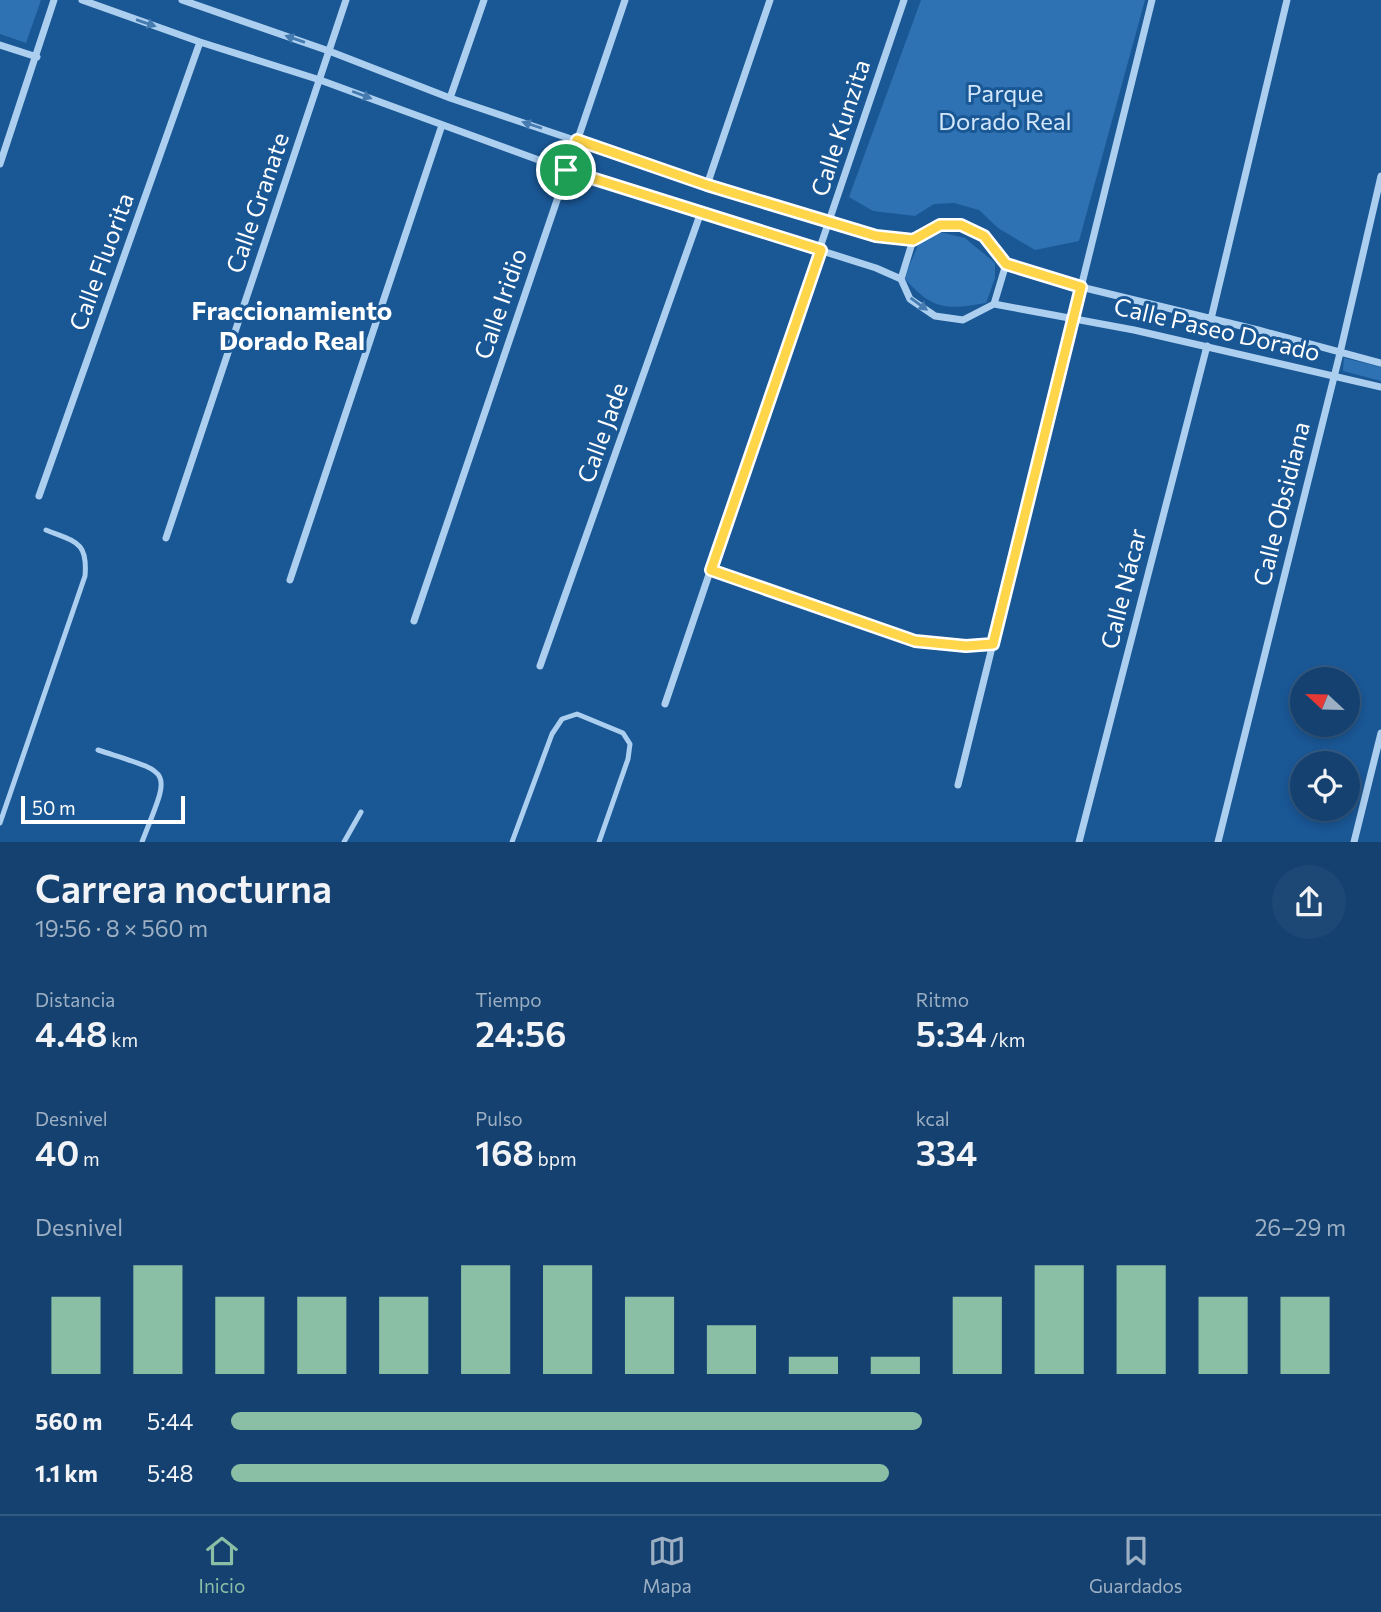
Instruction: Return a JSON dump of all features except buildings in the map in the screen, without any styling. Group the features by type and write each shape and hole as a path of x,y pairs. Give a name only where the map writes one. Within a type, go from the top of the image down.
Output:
{"street":[{"path":"0,164 54,0"},
{"path":"82,0 200,42 320,80 566,170 821,250 901,279"},
{"path":"182,0 329,51 450,98 707,185 876,236 913,240 940,225 961,225 984,236 1006,264 994,304 963,320 935,316 910,299 901,279 913,240"},
{"path":"205,9 208,0"},
{"name":"Calle Granate","path":"166,538 346,0"},
{"path":"450,98 484,0"},
{"name":"Calle Iridio","path":"414,621 625,0"},
{"path":"707,185 769,0"},
{"name":"Calle Kunzita","path":"665,704 904,0"},
{"path":"958,785 1153,0"},
{"path":"1211,319 1287,0"},
{"name":"Calle Fluorita","path":"39,496 200,42"},
{"path":"0,45 37,57"},
{"path":"290,580 442,125"},
{"name":"Calle Obsidiana","path":"1217,842 1340,353 1381,176"},
{"name":"Calle Jade","path":"540,666 701,212"},
{"name":"Calle Paseo Dorado","path":"1006,264 1081,287 1381,363"},
{"name":"Calle Paseo Dorado","path":"994,304 1207,346 1381,387"},
{"name":"Calle Nácar","path":"1079,842 1207,346"},
{"path":"711,570 915,641 966,646 993,644"},
{"path":"1354,842 1381,733"}],"lane":[{"path":"0,823 85,576 86,559 79,544 46,530"},
{"path":"512,842 552,734 562,719 577,714 623,733 630,744 628,759 599,842"},
{"path":"99,750 153,768 161,776 163,787 142,842"},
{"path":"344,842 361,812"}],"green space":[{"path":"0,0 41,0 26,43 0,34"},
{"name":"Parque Dorado Real","path":"921,0 1145,0 1079,241 1035,250 998,228 979,210 954,203 934,204 915,216 873,211 849,197"},
{"path":"940,232 965,238 995,263 995,278 986,303 960,307 940,305 923,296 904,278 922,236"},
{"path":"1344,358 1381,367 1381,381 1343,371"}],"district":[{"name":"Fraccionamiento Dorado Real","path":"292,326"}],"route":[{"path":"577,140 707,185 876,236 913,240 940,225 961,225 984,236 1006,264 1081,287 993,644 966,646 915,641 711,570 821,250 566,170 577,140"}]}
